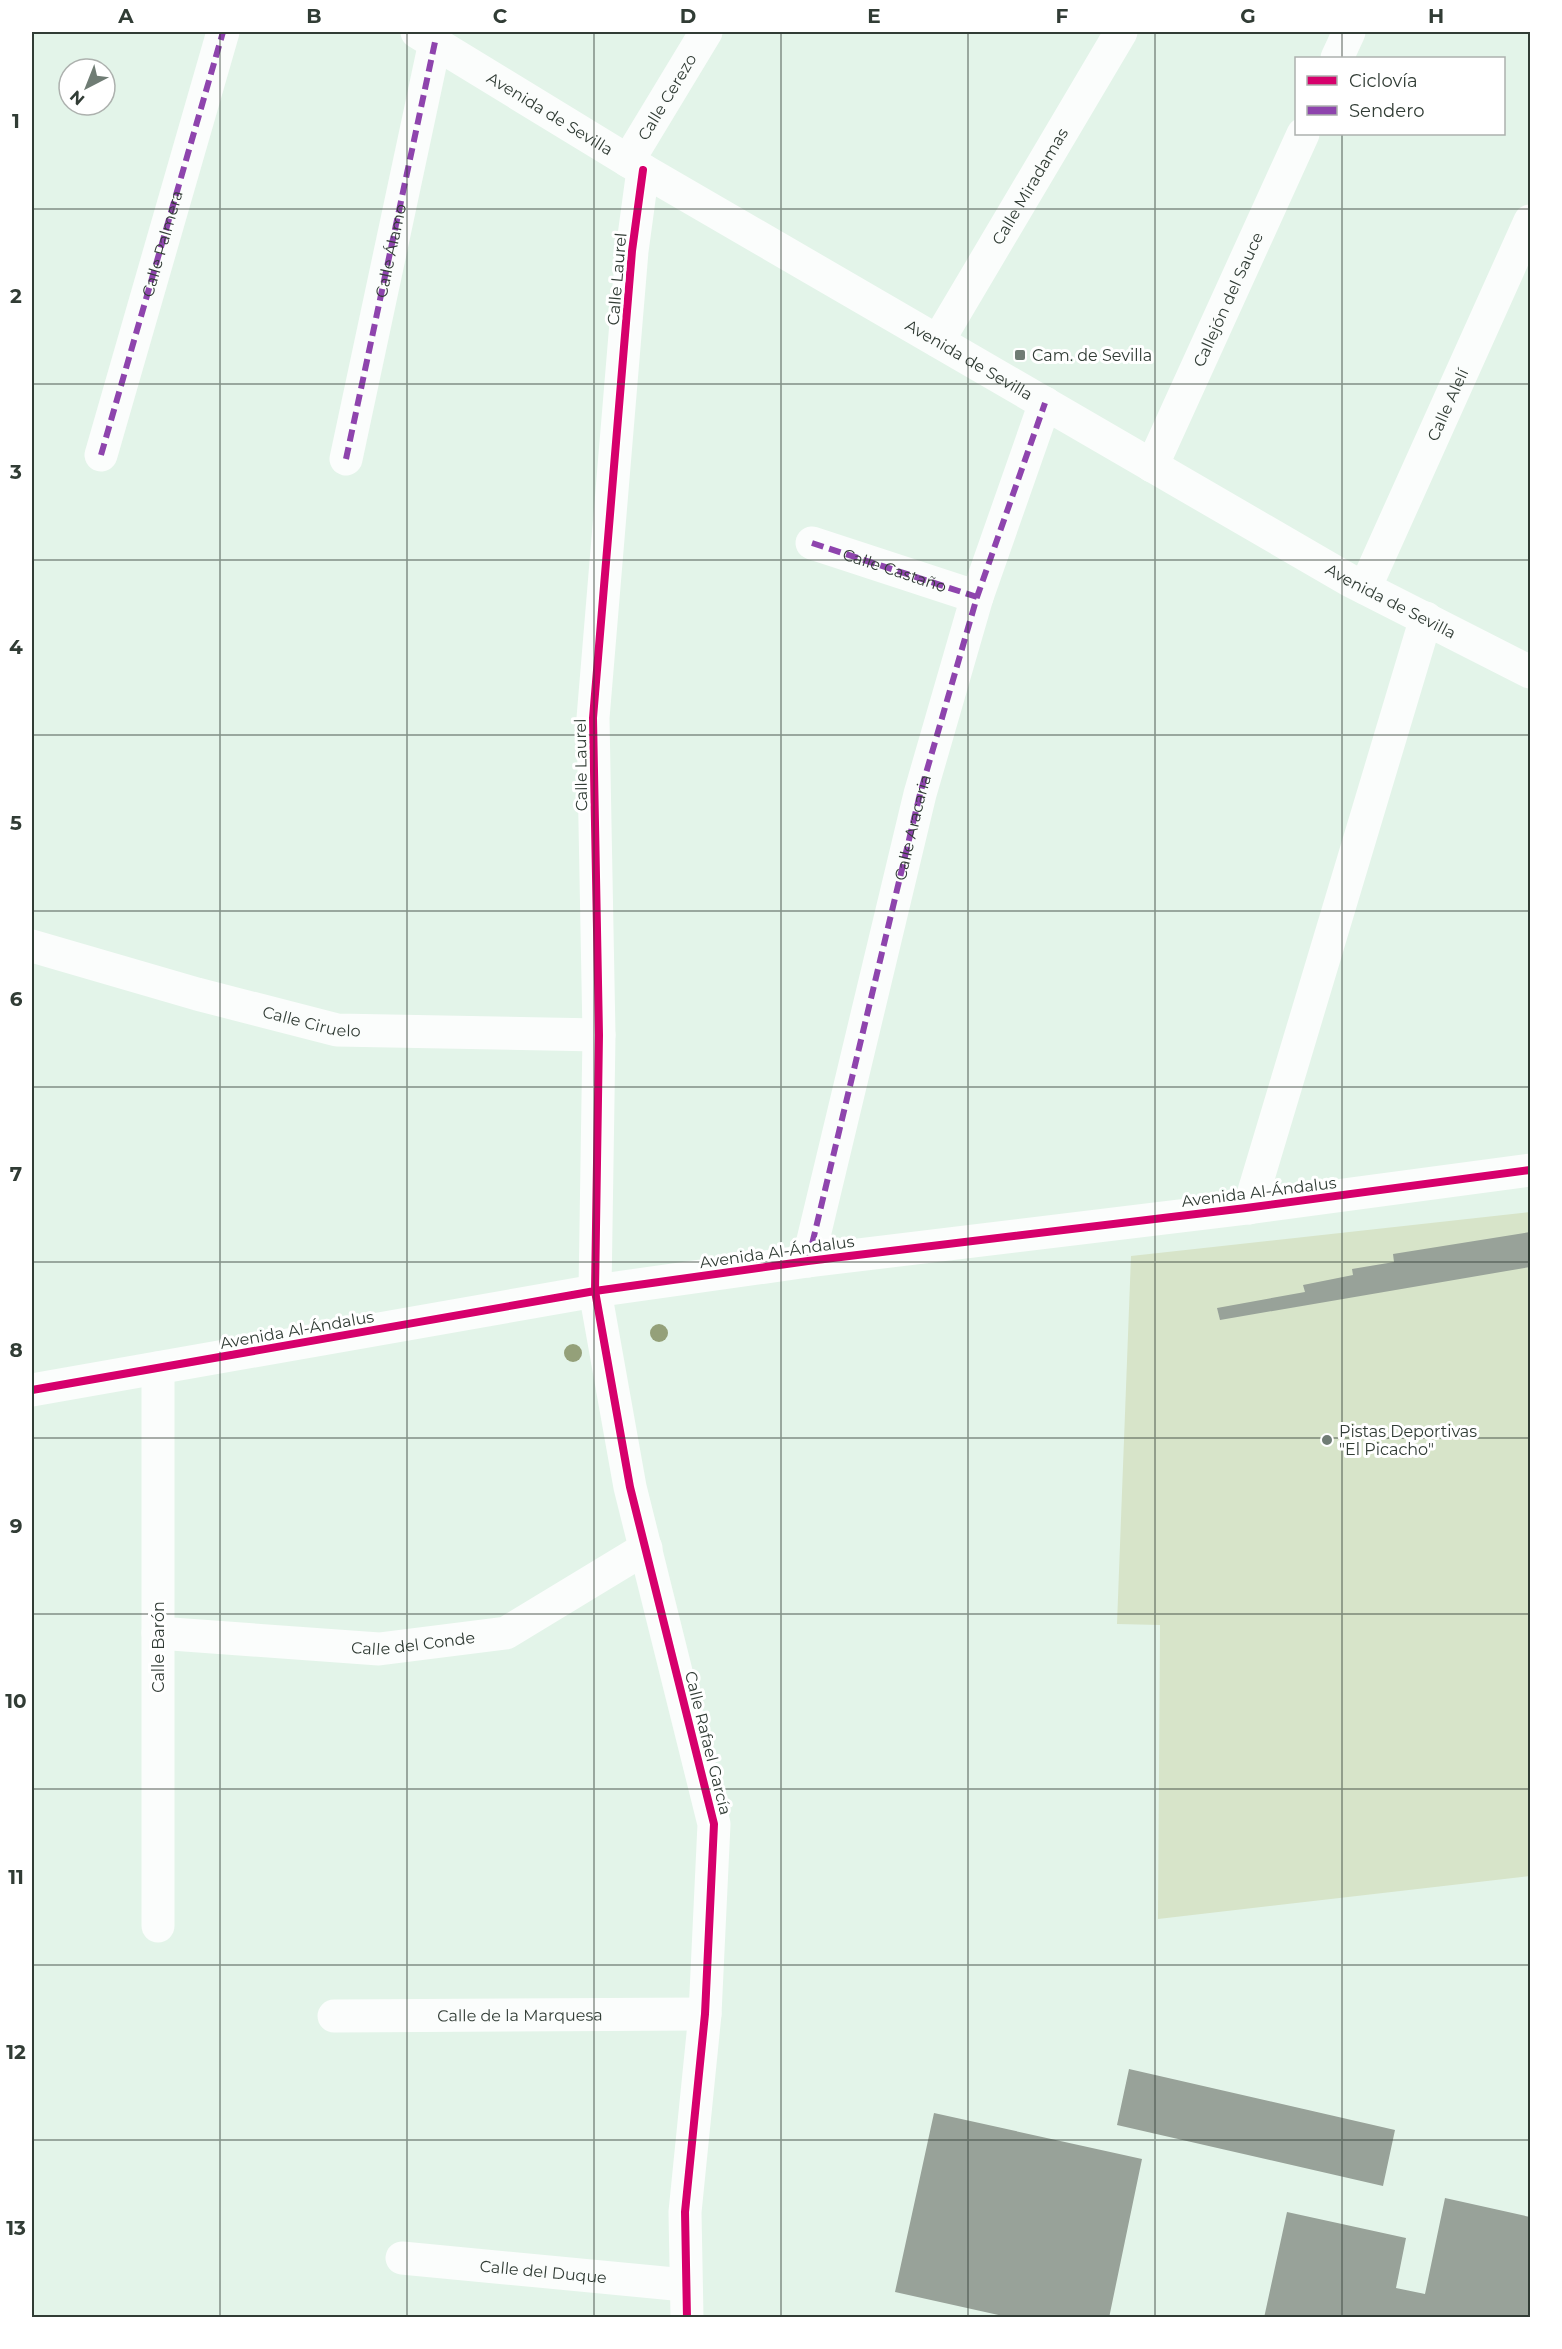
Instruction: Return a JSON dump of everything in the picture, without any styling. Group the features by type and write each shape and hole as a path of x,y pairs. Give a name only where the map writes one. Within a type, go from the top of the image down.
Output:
{"street":[{"name":"Calle Palmera","path":"101,455 223,32"},
{"name":"Calle Cerezo","path":"636,165 706,32"},
{"name":"Calle Miradamas","path":"938,341 1121,32"},
{"path":"1337,57 1349,32"},
{"name":"Avenida de Sevilla","path":"426,37 636,165 1152,466 1365,588 1530,672"},
{"name":"Calle Álamo","path":"346,459 426,37"},
{"name":"Callejón del Sauce","path":"1152,466 1303,135"},
{"name":"Calle Laurel","path":"595,1291 599,1035 593,718 632,251 636,165"},
{"name":"Calle Alelí","path":"1365,588 1530,221"},
{"name":"Calle Aracaria","path":"808,1261 920,794 977,597 1046,403"},
{"name":"Calle Castaño","path":"812,543 977,597"},
{"path":"1249,1208 1426,618"},
{"name":"Calle Ciruelo","path":"32,946 197,994 337,1030 599,1035"},
{"name":"Avenida Al-Ándalus","path":"32,1390 595,1291 808,1261 1249,1208 1530,1170"},
{"name":"Calle Rafael García","path":"595,1291 630,1487 714,1824 705,2014 685,2212 687,2318"},
{"name":"Calle Barón","path":"158,1368 158,1926"},
{"name":"Calle del Conde","path":"158,1633 379,1649 506,1633 646,1548"},
{"name":"Calle de la Marquesa","path":"334,2016 705,2014"},
{"name":"Calle del Duque","path":"402,2258 685,2285"}],"green space":[{"name":"Pistas Deportivas \"El Picacho\"","path":"1530,1212 1530,1876 1158,1919 1160,1625 1117,1624 1131,1256"}],"building":[{"path":"1530,1232 1530,1267 1220,1320 1217,1308 1305,1292 1303,1285 1353,1275 1352,1269 1394,1262 1393,1254"},
{"path":"1129,2069 1395,2130 1383,2186 1117,2125"},
{"path":"934,2113 1142,2159 1109,2318 1012,2318 895,2292"},
{"path":"1445,2198 1530,2217 1530,2318 1264,2318 1287,2212 1406,2238 1396,2288 1425,2294"}],"marked path":[{"path":"101,455 223,32"},
{"path":"346,459 435,42"},
{"path":"808,1261 920,794 977,597 1045,403"},
{"path":"812,543 977,597"}],"cycle path":[{"path":"643,170 632,251 593,718 599,1035 595,1291 630,1487 714,1824 705,2014 685,2212 687,2318"},
{"path":"32,1390 595,1291 808,1261 1246,1208 1530,1170"}],"place":[{"name":"Cam. de Sevilla","path":"1020,355"},
{"name":"Pistas Deportivas \"El Picacho\"","path":"1327,1440"}]}
